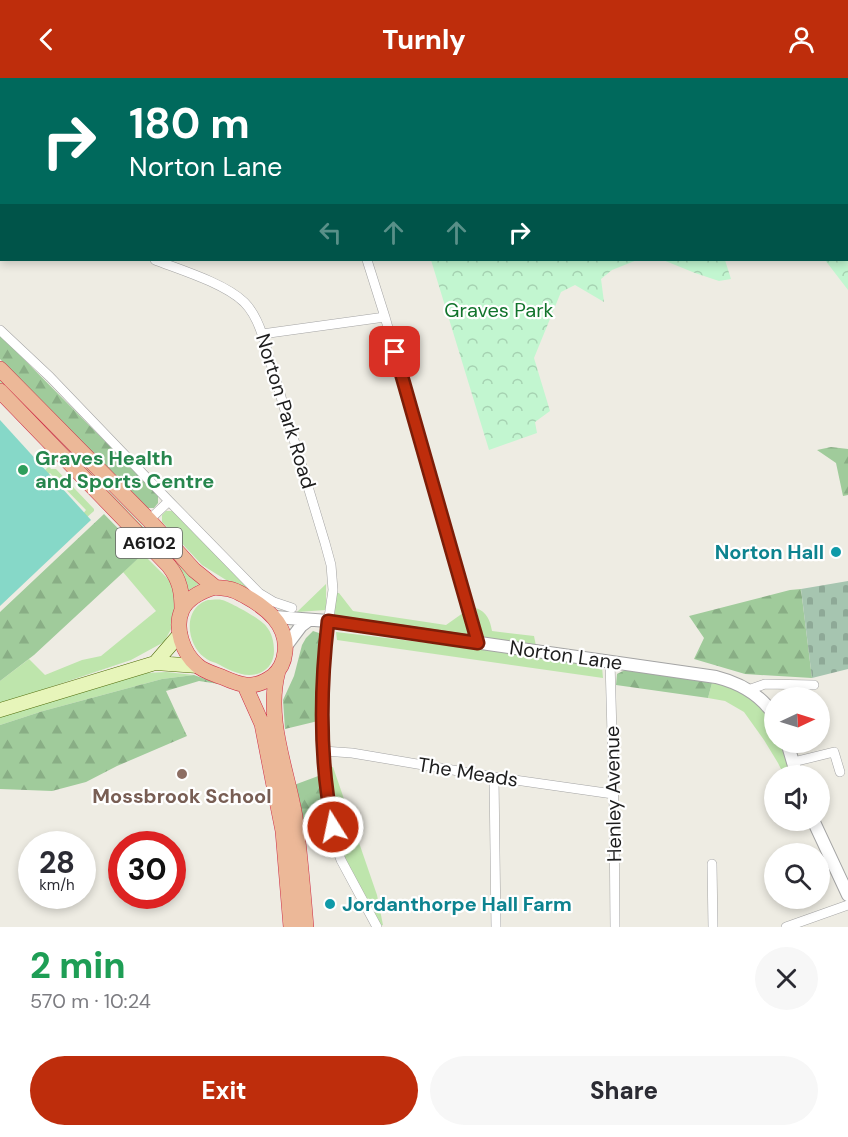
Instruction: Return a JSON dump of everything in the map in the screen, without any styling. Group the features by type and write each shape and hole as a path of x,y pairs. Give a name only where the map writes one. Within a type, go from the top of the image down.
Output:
{"highway":[{"name":"A6102","path":"0,369 149,520 194,570 215,587"},
{"name":"A6102","path":"0,391 169,566 179,581 182,610"},
{"path":"278,671 264,682 245,686 198,666 185,650 180,634 179,621 182,610 193,597 203,591 215,587 229,589 258,603 275,617 285,636 284,660 278,671 274,688 275,720 295,816 306,927"},
{"path":"245,686 262,724 283,831 291,927"}],"main road":[{"path":"155,663 180,634"},
{"path":"0,710 155,663 198,666"}],"street":[{"name":"Norton Park Road","path":"160,261 225,288 238,297 253,313 262,334 331,565 333,590 328,621 322,722 328,806 341,860 377,927"},
{"path":"366,261 385,317 478,643"},
{"path":"262,334 385,317"},
{"path":"0,330 50,378 259,593 274,602 292,608"},
{"path":"149,520 169,501"},
{"name":"Norton Lane","path":"275,617 328,621 716,677 733,681 764,703"},
{"path":"286,646 301,626 309,620"},
{"name":"Henley Avenue","path":"610,661 615,927"},
{"path":"748,690 765,684 814,686"},
{"name":"The Meads","path":"323,751 352,753 613,794"},
{"path":"793,762 834,752 840,772"},
{"path":"790,753 794,765"},
{"path":"494,777 496,927"},
{"path":"818,831 848,895"},
{"path":"712,864 713,927"},
{"path":"786,927 848,905"}],"green space":[{"name":"Graves Park","path":"431,261 634,261 612,270 601,279 604,302 575,285 561,292 534,358 550,411 535,422 537,433 489,450"},
{"path":"665,261 725,261 731,279 719,281"},
{"path":"826,261 848,261 848,290"},
{"path":"0,335 158,495 158,503 154,508 147,508 137,500 0,359"},
{"path":"0,379 199,584 186,592 0,386"},
{"path":"831,447 848,449 848,495 843,496 836,463 817,450"},
{"path":"49,466 51,469 56,469 94,509 86,518 82,515 86,510 50,473 45,477 44,471"},
{"path":"166,511 172,511 181,518 251,591 247,593 202,565 162,522 162,515"},
{"path":"104,514 143,554 34,655 0,681 0,612"},
{"path":"143,554 174,585 176,620 164,642 131,660 0,704 0,681 29,659 45,675 82,660 101,656 156,611 123,572"},
{"path":"848,581 848,669 812,678 801,589"},
{"path":"326,584 326,610 297,612"},
{"path":"801,589 812,678 745,674 694,659 704,638 689,616"},
{"path":"335,593 339,593 353,611 446,625 463,613 469,632 467,636 333,618"},
{"path":"208,600 226,601 252,615 266,626 274,644 274,655 266,669 254,675 243,674 210,661 199,652 190,631 191,616 195,609"},
{"path":"476,608 487,617 492,631 534,636 536,646 483,638"},
{"path":"313,631 323,637 318,721 285,729 283,700 294,676 302,645"},
{"path":"336,632 521,654 602,667 603,678 337,640"},
{"path":"625,670 712,683 708,698 616,685 617,674"},
{"path":"166,672 194,675 162,679 0,725 0,716 114,681 146,673"},
{"path":"194,675 219,684 199,681 166,691 187,736 86,782 52,791 0,789 0,725 162,679"},
{"path":"712,683 732,686 749,696 764,712 764,740 744,712 725,701 708,698"},
{"path":"772,753 783,753 788,765 778,763"},
{"path":"333,767 377,895 383,925 380,926 354,879 339,841 328,768"},
{"path":"321,775 325,815 303,832 294,785"}],"shaded area":[{"name":"Graves Health and Sports Centre","path":"0,420 91,520 0,606"}],"place":[{"name":"Graves Health and Sports Centre","path":"23,470"},
{"name":"Norton Hall","path":"836,552"},
{"name":"Mossbrook School","path":"182,774"},
{"name":"Jordanthorpe Hall Farm","path":"330,904"}],"route":[{"path":"333,827 328,806 322,722 328,621 478,643 395,352"}]}
